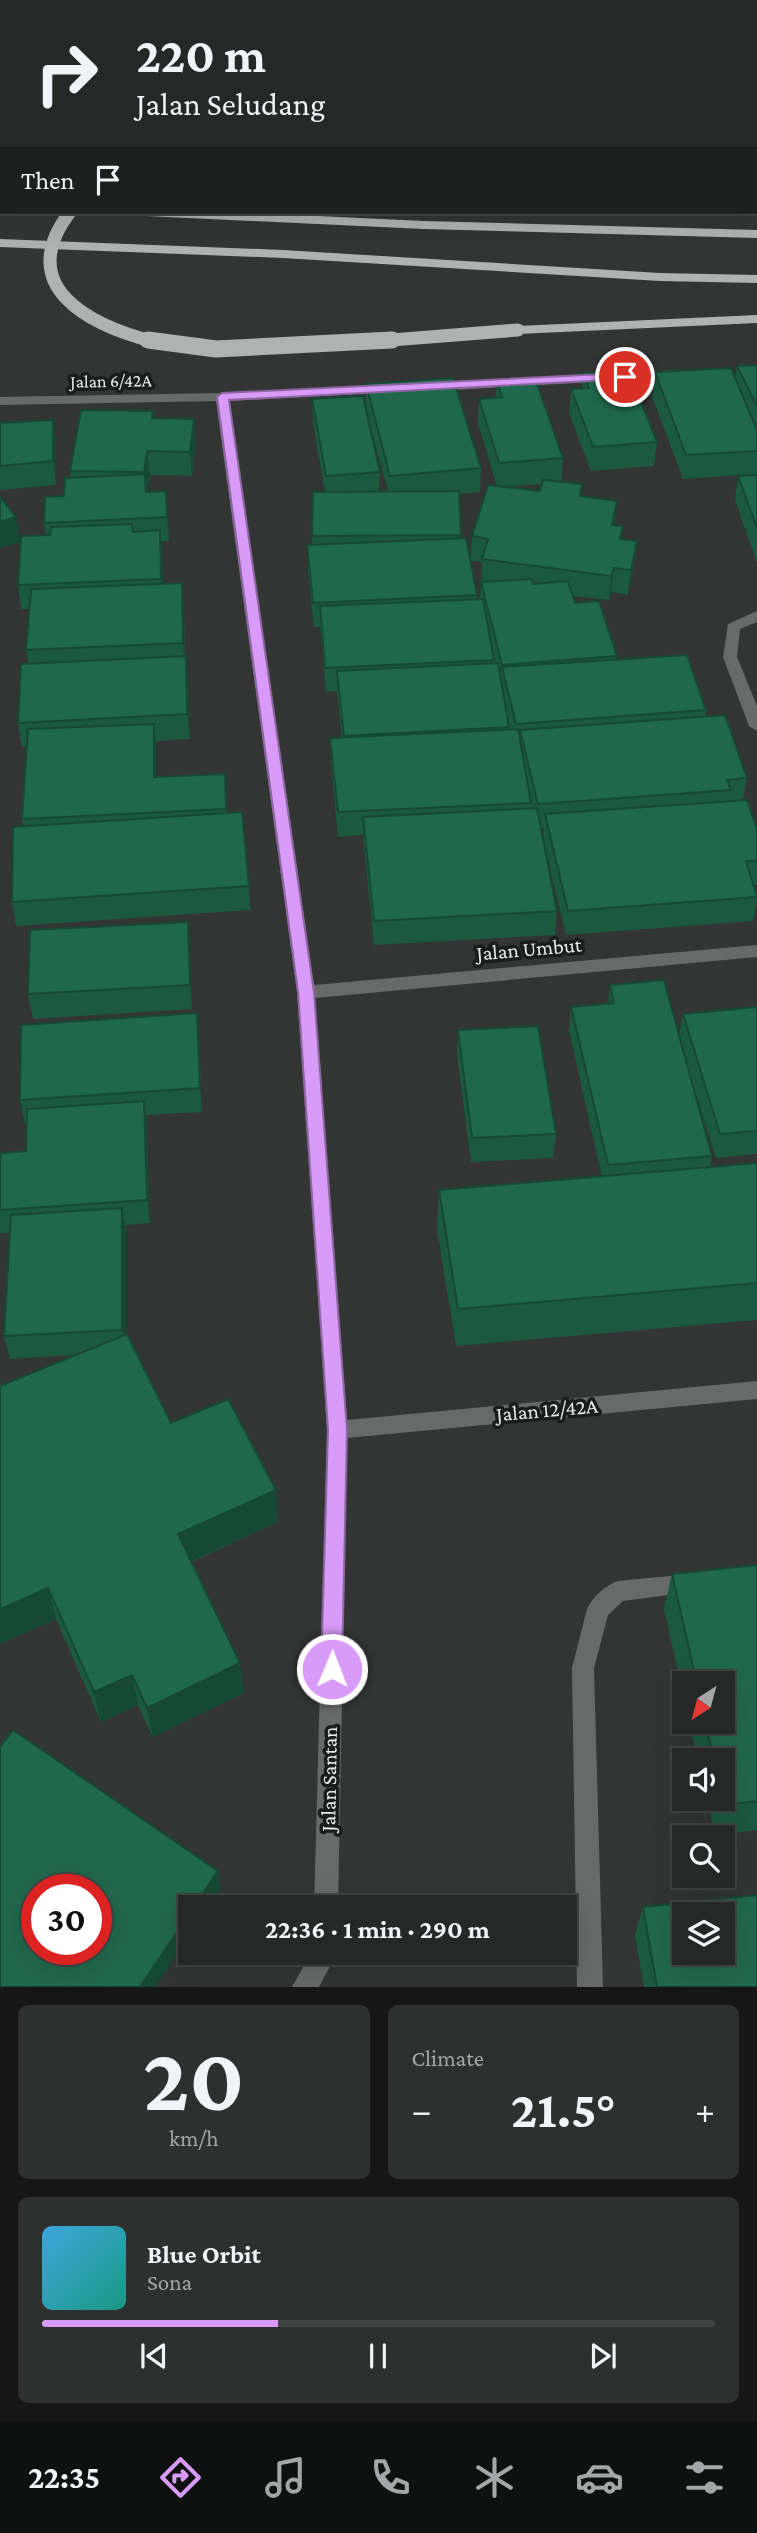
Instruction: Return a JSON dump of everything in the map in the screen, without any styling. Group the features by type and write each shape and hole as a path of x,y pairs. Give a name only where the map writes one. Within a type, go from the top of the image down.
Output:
{"highway":[{"path":"68,214 57,227 50,258 54,285 85,317 128,336 195,348 352,344 518,330 757,319"},
{"path":"191,214 438,225 757,234"},
{"path":"0,243 283,254 660,277 757,279"},
{"path":"660,277 757,293"}],"street":[{"path":"425,387 691,373"},
{"name":"Jalan 6/42A","path":"0,401 222,397 398,388"},
{"name":"Jalan Santan","path":"222,397 306,992 337,1430 326,1895"},
{"path":"757,616 733,627 730,657 757,726"},
{"name":"Jalan Umbut","path":"306,992 757,951"},
{"name":"Jalan 12/42A","path":"337,1430 757,1390"},
{"path":"590,1987 583,1668 598,1609 618,1591 715,1582"},
{"path":"305,1987 318,1965"}],"building":[{"path":"757,365 757,406 737,366"},
{"path":"731,368 757,430 757,451 686,455 655,372"},
{"path":"628,370 657,442 593,447 571,389 589,388 584,373"},
{"path":"453,378 481,468 390,476 366,384"},
{"path":"535,378 563,458 499,463 479,399 502,397 497,381"},
{"path":"363,396 380,472 326,476 312,399"},
{"path":"81,410 153,411 152,418 194,419 190,452 147,451 144,472 70,471"},
{"path":"53,420 53,461 0,466 0,423"},
{"path":"145,474 146,492 166,491 167,517 44,523 45,497 64,496 65,478"},
{"path":"757,475 757,528 738,476"},
{"path":"543,480 582,484 580,496 617,501 612,525 623,526 620,539 637,541 631,570 614,568 611,576 482,559 488,539 472,536 488,485 540,491"},
{"path":"459,491 461,535 312,536 313,492"},
{"path":"0,497 16,517 0,522"},
{"path":"132,524 133,532 160,530 161,579 18,585 21,536 50,535 51,527"},
{"path":"466,538 477,595 313,603 307,545"},
{"path":"532,579 533,584 568,581 575,603 599,601 617,656 502,665 481,582"},
{"path":"182,583 183,643 26,650 31,589"},
{"path":"483,599 494,660 325,668 320,606"},
{"path":"687,655 706,710 516,724 502,667"},
{"path":"186,656 187,714 18,723 21,664"},
{"path":"498,663 509,727 344,736 337,671"},
{"path":"725,715 747,778 727,780 731,790 538,804 520,730"},
{"path":"154,724 154,777 225,774 226,809 22,819 28,729"},
{"path":"518,729 531,803 338,812 330,738"},
{"path":"747,800 757,829 757,861 746,861 757,897 568,911 545,814"},
{"path":"537,808 557,911 374,921 363,817"},
{"path":"242,812 249,886 12,902 13,827"},
{"path":"188,922 190,985 28,994 30,930"},
{"path":"664,980 712,1156 608,1165 571,1007 614,1003 610,985"},
{"path":"757,1007 757,1131 720,1134 683,1014"},
{"path":"197,1013 200,1088 20,1100 21,1025"},
{"path":"538,1026 556,1134 472,1138 458,1030"},
{"path":"144,1101 147,1200 0,1210 0,1153 26,1151 27,1109"},
{"path":"757,1163 757,1283 458,1309 439,1190"},
{"path":"122,1208 122,1330 4,1336 11,1215"},
{"path":"127,1334 171,1423 228,1399 276,1490 178,1534 240,1663 147,1708 132,1675 94,1692 48,1588 0,1609 0,1386"},
{"path":"757,1565 757,1801 735,1804 735,1748 711,1748 708,1734 735,1734 735,1671 694,1671 672,1574"},
{"path":"13,1730 218,1871 202,1895 178,1895 178,1930 140,1987 0,1987 0,1747"},
{"path":"757,1895 757,1987 657,1987 643,1907 672,1904 672,1965 735,1965 735,1902 690,1902"}],"route":[{"path":"332,1669 337,1430 306,992 222,397 625,377"}]}
